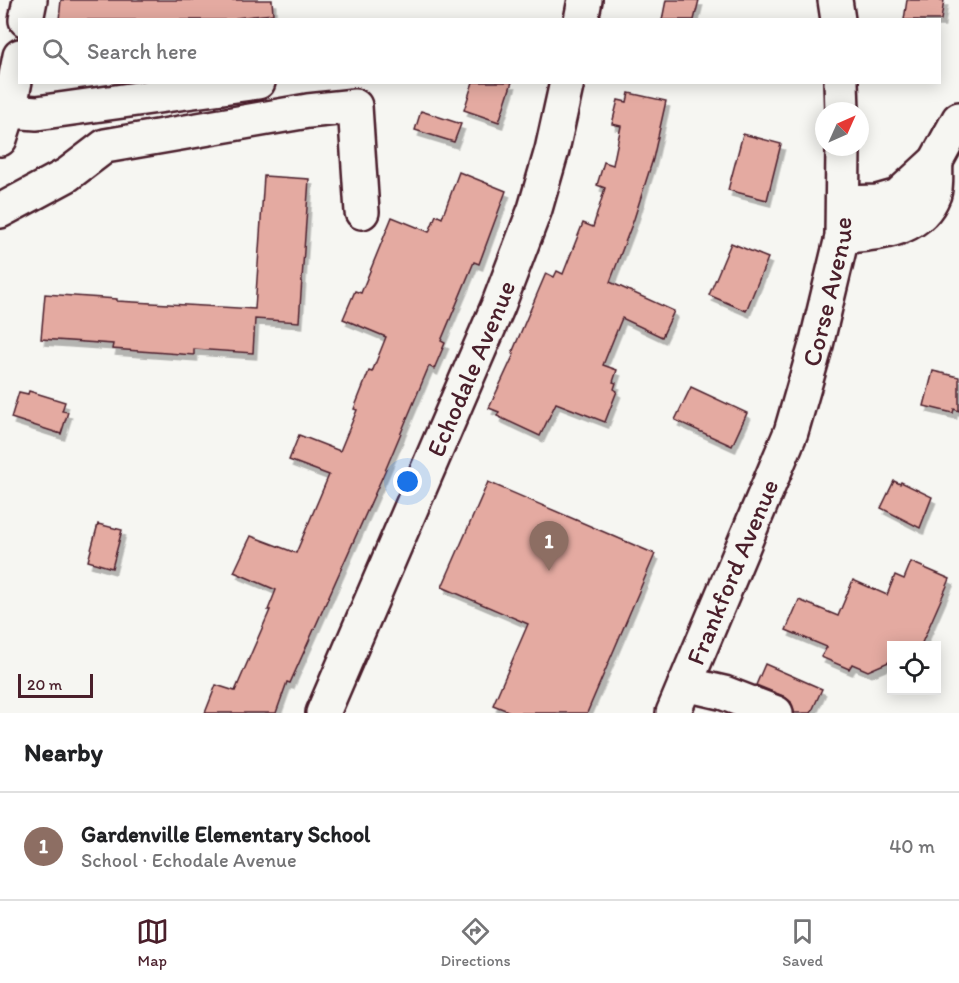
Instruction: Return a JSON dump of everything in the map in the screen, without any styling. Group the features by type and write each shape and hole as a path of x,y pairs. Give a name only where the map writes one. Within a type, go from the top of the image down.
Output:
{"street":[{"path":"26,18 30,0"},
{"path":"581,18 585,0"},
{"path":"835,0 838,18"},
{"path":"4,125 18,65"},
{"path":"4,125 37,112 243,84"},
{"name":"Echodale Avenue","path":"323,713 502,295 535,209 552,150 567,84"},
{"path":"842,84 842,102"},
{"path":"0,211 67,175 105,146 308,111 355,106 362,212"},
{"path":"843,203 877,202 898,196 936,161 959,118"},
{"name":"Corse Avenue","path":"791,432 816,345 842,237 843,156"},
{"path":"842,237 893,230 912,223 922,213 934,193 936,161"},
{"name":"Frankford Avenue","path":"679,699 791,432"},
{"path":"679,699 724,693 776,713"}],"building":[{"path":"61,0 272,0 273,14 236,18 59,18"},
{"path":"666,0 699,0 694,18 662,18"},
{"path":"907,0 944,0 941,20 941,18 904,18"},
{"path":"472,84 511,84 499,122 464,110"},
{"path":"629,93 666,101 653,159 634,219 610,282 674,311 662,337 622,318 603,365 617,370 613,382 616,383 614,389 617,391 605,422 556,403 540,436 497,416 499,412 489,408 514,354 512,353 546,273 554,277 557,271 563,274 583,223 593,227 605,188 597,185 604,162 613,165 621,126 612,124 618,100 627,102"},
{"path":"421,111 461,124 454,142 415,130"},
{"path":"743,134 781,144 767,200 728,190"},
{"path":"459,172 506,191 479,264 474,262 441,341 445,343 434,369 429,366 385,471 290,683 287,682 276,713 205,713 216,685 235,691 270,610 268,610 276,590 234,572 251,536 296,553 329,475 289,460 299,435 340,451 357,410 354,409 369,371 372,372 386,337 343,319 355,291 361,293 392,217 429,232 436,215 442,218"},
{"path":"264,176 309,179 299,322 255,319 253,353 194,349 194,355 112,349 113,344 41,339 45,294 117,299 117,301 255,309"},
{"path":"731,243 768,258 746,311 709,295"},
{"path":"933,371 959,377 959,411 954,409 953,413 924,406"},
{"path":"691,387 747,413 732,446 675,420"},
{"path":"29,391 65,402 62,411 68,412 61,434 11,418 19,392 28,394"},
{"path":"894,481 932,497 920,528 881,508"},
{"path":"488,482 655,554 587,713 513,713 493,705 528,624 442,587"},
{"path":"98,524 122,530 112,568 88,561"},
{"path":"911,562 950,579 923,641 887,641 887,663 868,671 852,664 849,669 821,657 827,647 786,630 799,600 838,616 853,580 887,595 895,575 904,579"},
{"path":"765,664 822,689 811,713 794,713 791,702 783,696 756,685"}],"place":[{"name":"Gardenville Elementary School","path":"549,571"}]}
